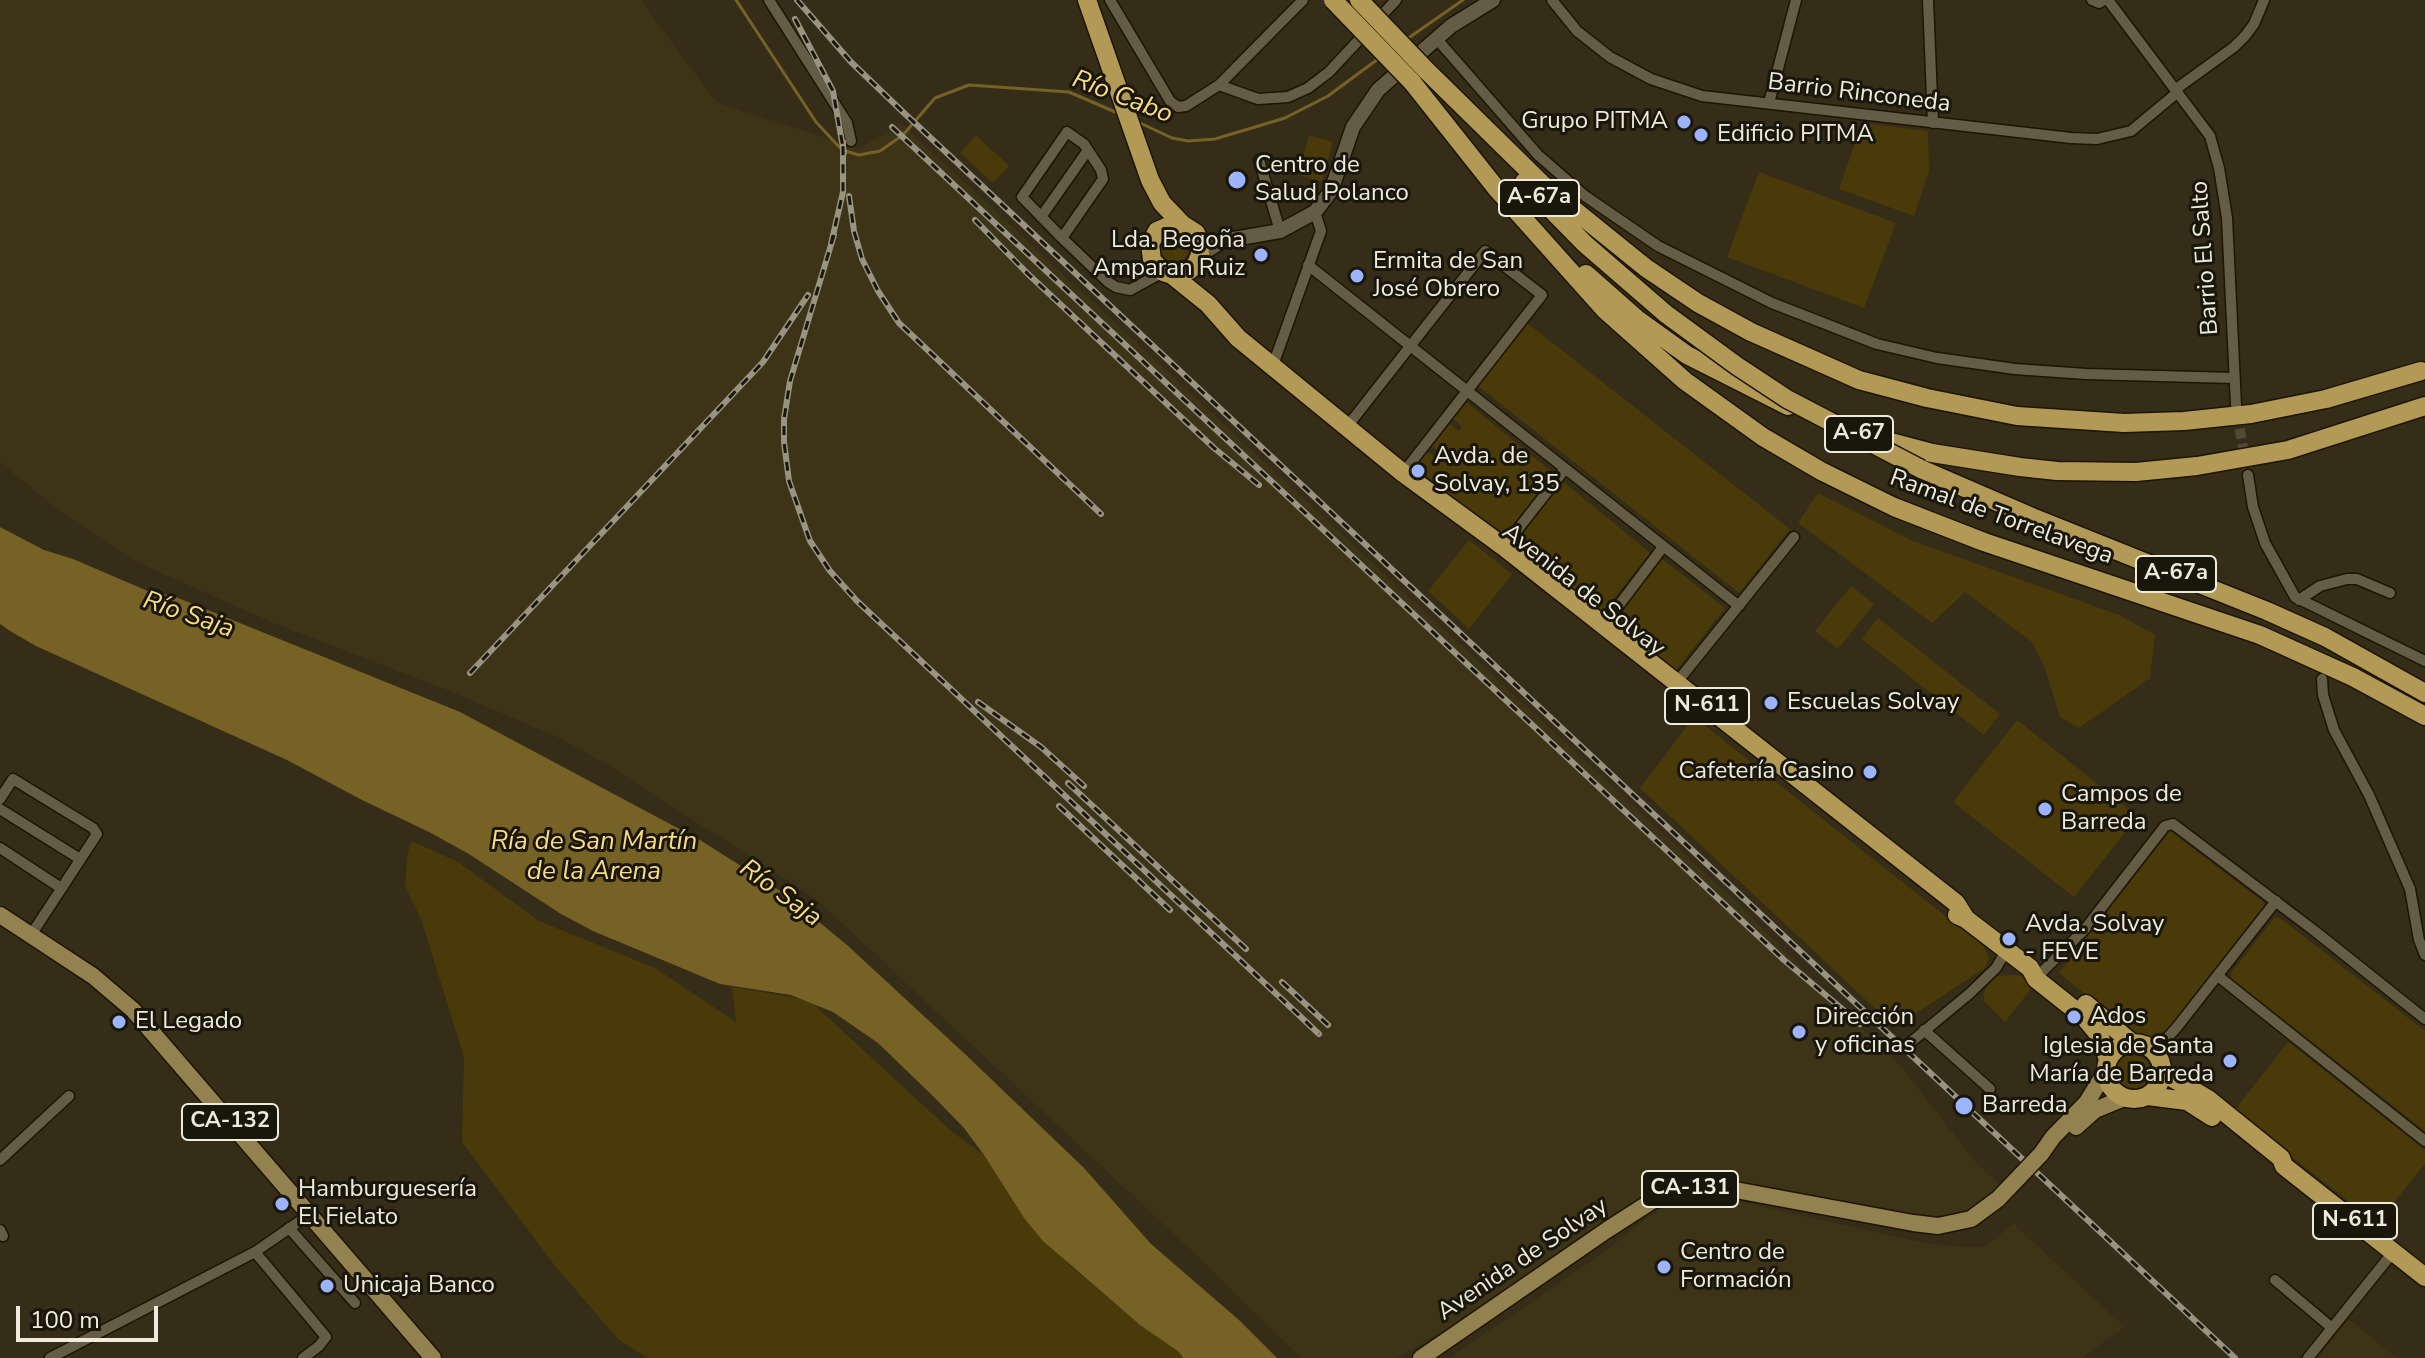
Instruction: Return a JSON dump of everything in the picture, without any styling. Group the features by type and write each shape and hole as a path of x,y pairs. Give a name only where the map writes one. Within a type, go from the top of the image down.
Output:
{"highway":[{"name":"N-611","path":"1087,0 1150,180 1162,203 1199,240 1198,259 1208,304"},
{"name":"A-67","path":"1333,0 1542,184 1646,268 1698,303 1751,332 1819,364 1873,384 2017,416 2080,422 2154,423 2226,417 2290,407 2421,371"},
{"name":"A-67","path":"1359,0 1576,264 1637,319 1687,355 1809,415 1864,435 1932,453 2057,471 2136,472 2210,464 2288,450 2425,406"},
{"name":"Ramal de Torrelavega","path":"1419,76 1554,214 1619,275 1666,314 1774,391 1921,469 2290,621 2348,649 2425,693"},
{"name":"Ramal de Torrelavega","path":"1419,76 1505,198 1605,310 1685,381 1763,437 1821,471 1894,507 1973,538 2260,635 2353,677 2425,716"},
{"name":"N-611","path":"1150,180 1157,231 1150,244 1163,269 1208,304"},
{"path":"1157,231 1164,226 1186,226"},
{"path":"1163,269 1190,270 1198,259"},
{"name":"Avenida de Solvay","path":"1208,304 1238,338 1272,368 1956,903 1966,919"},
{"name":"Avenida de Solvay","path":"1440,502 1456,521 1517,571 1896,869 2006,951 2098,1013 2132,1043"},
{"name":"Avenida de Solvay","path":"2032,968 2036,979 2092,1025 2105,1046 2107,1065"},
{"name":"N-611","path":"2132,1043 2144,1045 2155,1052"},
{"path":"2107,1065 2118,1048 2132,1043"},
{"path":"2148,1096 2157,1087 2162,1072 2155,1052"},
{"name":"N-611","path":"2107,1065 2112,1089 2124,1098 2175,1098 2198,1106 2275,1165 2284,1166 2425,1277"},
{"name":"N-611","path":"2162,1072 2208,1099 2281,1158 2284,1166"}],"main road":[{"name":"CA-132","path":"0,915 93,976 133,1010 433,1358"},
{"name":"CA-131","path":"2045,1150 2053,1137 2087,1102 2107,1065"},
{"name":"CA-131","path":"2045,1150 2095,1110 2124,1098"},
{"name":"Avenida de Solvay","path":"1421,1358 1643,1207 1679,1192 1706,1188 1730,1189 1938,1226 1971,1219 1998,1199 2045,1150"}],"street":[{"path":"769,0 847,123 851,141"},
{"path":"1110,0 1170,101 1178,107 1186,106 1219,85 1303,0"},
{"path":"1219,85 1241,95 1273,100 1308,88 1329,72 1396,0"},
{"path":"1198,259 1222,241 1280,231 1315,212 1331,191 1342,154 1363,108 1392,76 1436,38 1493,0"},
{"name":"Barrio Rinconeda","path":"1552,0 1564,17 1610,57 1651,79 1702,96 2071,138 2103,138 2131,131 2177,90 2234,47 2254,24 2264,0"},
{"path":"1769,103 1796,0"},
{"path":"1928,0 1933,123"},
{"path":"2092,0 2099,3 2106,0"},
{"name":"Barrio El Salto","path":"2106,0 2210,136 2219,168 2229,248 2236,405"},
{"path":"1436,38 1538,155 1585,196 1658,246 1784,308 1877,344 1937,358 2015,369 2086,374 2233,378"},
{"path":"1062,238 1103,179 1088,150 1067,132 1022,197 1062,238 1108,282 1130,290 1163,269"},
{"path":"1041,217 1088,150"},
{"path":"1259,160 1280,231"},
{"path":"1272,368 1321,231 1315,212"},
{"path":"1186,226 1219,235 1243,237"},
{"path":"1346,428 1485,251 1542,295 1403,473"},
{"path":"1308,265 1739,606"},
{"name":"Avenida de Solvay","path":"1504,547 1565,469"},
{"path":"2248,475 2253,507 2265,543 2290,592 2299,600 2425,661"},
{"name":"Avenida de Solvay","path":"1677,682 1794,537"},
{"name":"Avenida de Solvay","path":"1604,625 1663,547"},
{"path":"2299,600 2320,586 2347,579 2357,579 2390,593"},
{"path":"2322,679 2323,695 2334,730 2369,795 2410,889 2419,940 2425,955"},
{"path":"0,799 13,779 93,828 97,834 31,935"},
{"path":"0,809 80,859"},
{"path":"1996,968 2032,968 2085,929 2168,825 2179,826 2425,1019"},
{"path":"0,848 61,888"},
{"path":"2155,1052 2276,901"},
{"path":"1911,1042 1996,968 2006,951"},
{"path":"2218,976 2425,1141"},
{"path":"1924,1030 1990,1089"},
{"path":"0,1160 69,1096"},
{"path":"50,1358 255,1252 310,1214"},
{"path":"289,1228 355,1303"},
{"path":"2308,1358 2394,1251"},
{"path":"255,1252 326,1337 303,1358"},
{"path":"2275,1280 2332,1328"}],"shaded area":[{"path":"0,0 641,0 716,102 859,149 901,123 1732,898 1904,1070 1974,1160 2001,1185 1970,1210 1955,1217 1936,1219 1716,1178 1674,1182 1642,1197 1467,1318 1396,1358 1301,1358 1196,1255 816,899 598,759 555,736 447,690 271,622 137,562 57,509 0,462"},
{"path":"1862,123 1928,131 1929,171 1914,216 1839,189"},
{"path":"976,135 1009,166 993,183 960,153"},
{"path":"1309,135 1333,142 1322,182 1298,175"},
{"path":"1759,172 1896,223 1864,308 1727,257"},
{"path":"1175,234 1185,238 1189,248 1185,258 1175,262 1165,258 1161,248 1165,238"},
{"path":"1527,323 1790,529 1739,593 1477,385"},
{"path":"1465,401 1550,470 1552,475 1505,535 1499,535 1414,465 1425,451 1438,458 1441,454 1431,445 1448,423 1459,431 1462,427 1452,417"},
{"path":"1565,483 1650,553 1602,613 1515,544 1561,484"},
{"path":"1818,493 1913,541 2119,615 2155,635 2150,678 2079,728 2060,717 2045,668 2032,642 1965,592 1932,623 1798,523"},
{"path":"1469,540 1512,574 1469,629 1428,591"},
{"path":"1662,559 1725,608 1674,673 1612,623"},
{"path":"1851,586 1874,604 1838,649 1815,631"},
{"path":"1878,618 2000,714 1984,735 1862,639"},
{"path":"1694,717 1983,946 1989,957 1985,968 1895,1027 1640,788"},
{"name":"Campos de Barreda","path":"2017,720 2138,816 2074,897 1953,802"},
{"path":"2170,831 2263,902 2264,906 2168,1029 2153,1037 2143,1037 2135,1034 2059,973"},
{"path":"411,841 458,862 539,921 655,968 736,1022 732,987 809,1000 951,1131 984,1155 1024,1218 1067,1263 1140,1325 1179,1352 1182,1358 648,1358 619,1340 556,1267 462,1142 464,1057 421,919 405,887"},
{"path":"2275,917 2425,1031 2425,1131 2231,978 2231,973"},
{"path":"2024,976 2034,985 2005,1022 1984,1001 1984,992 1990,979"},
{"path":"2288,1042 2425,1150 2425,1163 2377,1224 2234,1111"},
{"path":"2133,1055 2145,1060 2150,1072 2145,1084 2133,1089 2121,1084 2116,1072 2121,1060"},
{"path":"1693,1200 1732,1200 1925,1243 1965,1247 1983,1247 2014,1224 2125,1327 2081,1358 1449,1358 1603,1253 1648,1217 1663,1208"},
{"path":"2349,1319 2397,1358 2317,1358"}],"water":[{"name":"Ría de San Martín de la Arena","path":"0,527 44,550 150,592 173,596 460,712 700,840 785,894 847,945 966,1055 1084,1168 1151,1244 1239,1320 1277,1358 1183,1358 1140,1325 1043,1241 964,1128 934,1097 878,1043 833,1012 791,995 720,984 593,931 429,832 287,760 36,646 10,631 0,624"}],"waterway":[{"name":"Río Cabo","path":"736,0 816,122 842,150 859,155 880,151 903,135 935,98 969,85 1069,92 1120,114"},
{"name":"Río Cabo","path":"1407,39 1463,0"},
{"name":"Río Cabo","path":"1138,122 1172,138 1188,141 1215,139 1285,118 1328,96 1378,59"}],"tunnel":[{"path":"2237,414 2248,475"}],"railway":[{"path":"797,0 851,62 903,112 2235,1358"},
{"path":"795,19 833,91 844,153"},
{"path":"892,127 1784,960 1860,1024"},
{"path":"831,244 843,192 843,142"},
{"path":"849,196 862,259 899,323 1101,514"},
{"path":"975,220 1028,274 1214,448 1259,485"},
{"path":"834,235 790,381 784,419 789,481 810,541 830,571 857,601 1319,1034"},
{"path":"470,673 763,362 808,295"},
{"path":"978,702 1041,747 1084,786"},
{"path":"1068,783 1246,949"},
{"path":"1059,806 1170,910"},
{"path":"1282,982 1328,1025"}],"place":[{"name":"Grupo PITMA","path":"1684,122"},
{"name":"Edificio PITMA","path":"1701,135"},
{"name":"Centro de Salud Polanco","path":"1237,180"},
{"name":"Lda. Begoña Amparan Ruiz","path":"1261,255"},
{"name":"Ermita de San José Obrero","path":"1357,276"},
{"name":"Avda. de Solvay, 135","path":"1418,471"},
{"name":"Escuelas Solvay","path":"1771,703"},
{"name":"Cafetería Casino","path":"1870,772"},
{"name":"Campos de Barreda","path":"2045,809"},
{"name":"Avda. Solvay - FEVE","path":"2009,939"},
{"name":"Ados","path":"2074,1017"},
{"name":"El Legado","path":"119,1022"},
{"name":"Dirección y oficinas","path":"1799,1032"},
{"name":"Iglesia de Santa María de Barreda","path":"2230,1061"},
{"name":"Barreda","path":"1964,1106"},
{"name":"Hamburguesería El Fielato","path":"282,1204"},
{"name":"Centro de Formación","path":"1664,1267"},
{"name":"Unicaja Banco","path":"327,1286"}],"water label":[{"name":"Río Saja","path":"188,616"},
{"name":"Río Saja","path":"780,894"}]}
